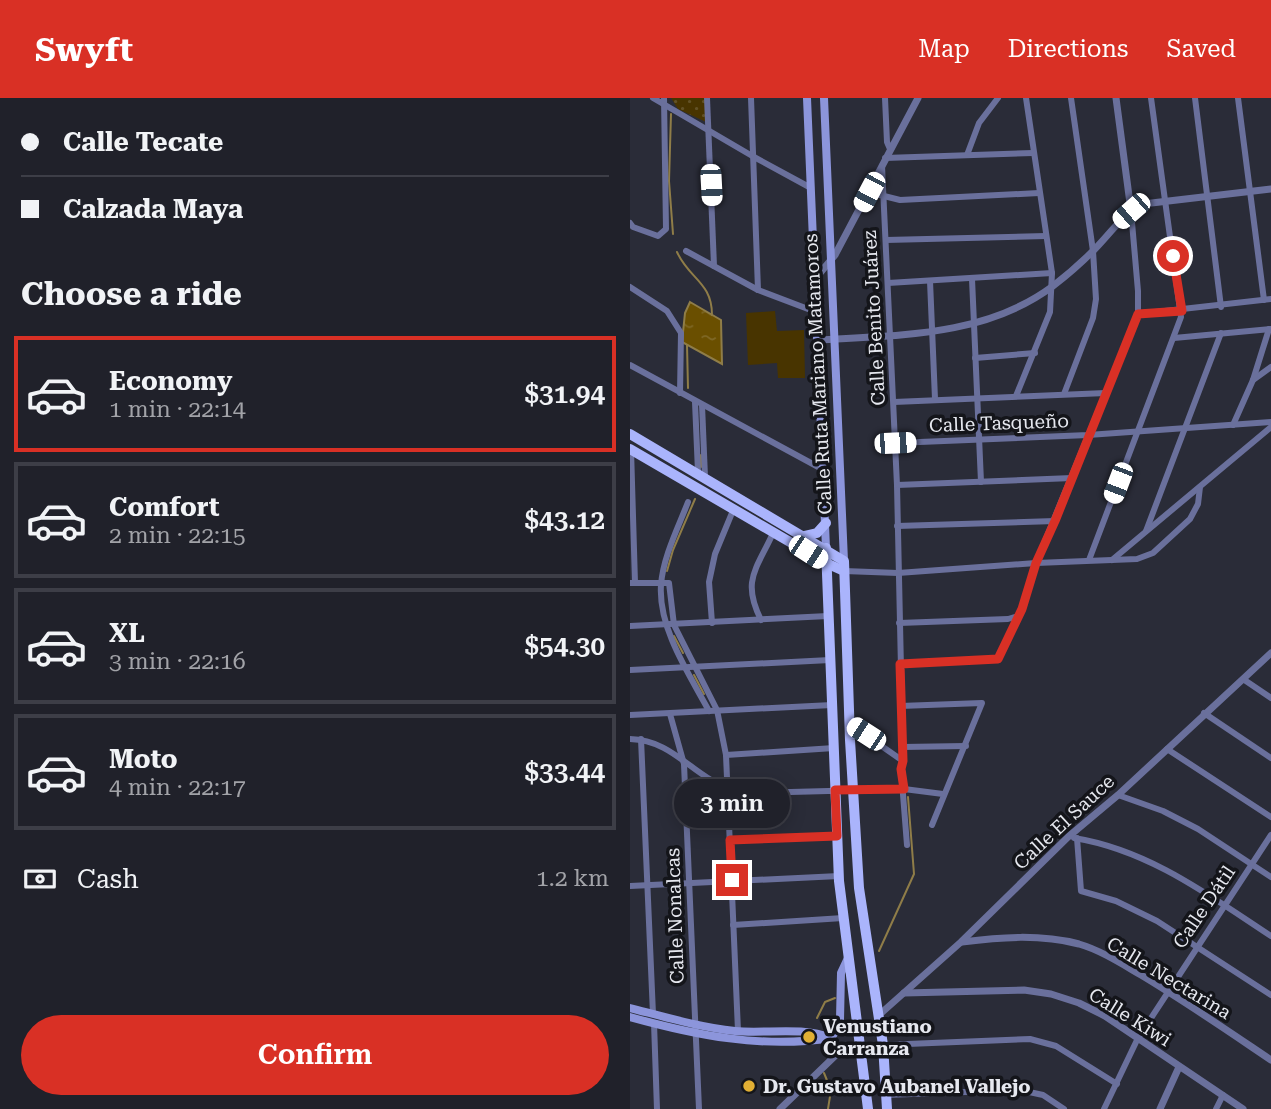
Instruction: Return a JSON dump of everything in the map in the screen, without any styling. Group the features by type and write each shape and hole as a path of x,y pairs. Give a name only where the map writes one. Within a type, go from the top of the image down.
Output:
{"main road":[{"name":"Calle Ruta Mariano Matamoros","path":"807,98 839,878 868,1109"},
{"name":"Calle Ruta Mariano Matamoros","path":"824,98 859,888 883,1045 887,1109"},
{"path":"630,434 826,548 844,566"},
{"path":"630,449 825,563 844,566"},
{"path":"804,536 817,533 825,523"},
{"path":"835,768 844,769 853,777"},
{"path":"839,878 849,890 859,888"},
{"path":"630,1017 653,1019 739,1040 831,1038 839,1027 841,973 849,957"},
{"path":"630,1008 653,1019"},
{"path":"696,1030 816,1032 831,1038"}],"street":[{"path":"653,98 664,101 708,131 811,188"},
{"path":"707,98 714,266"},
{"path":"751,98 758,290"},
{"path":"885,98 887,142 890,149"},
{"path":"815,279 830,263 918,98"},
{"path":"967,155 979,123 998,98"},
{"path":"1016,396 1050,312 1052,287 1027,98"},
{"path":"1064,394 1093,318 1096,299 1093,251 1071,98"},
{"path":"900,664 998,659 1018,616 1036,563 1138,314 1131,211 1116,98"},
{"path":"1089,560 1182,311 1164,202 1151,98"},
{"path":"1195,98 1221,307"},
{"path":"1138,314 1267,300 1238,98"},
{"path":"630,223 658,236 666,229 664,101"},
{"path":"886,158 1033,153"},
{"name":"Calle Benito Juárez","path":"882,166 894,402 903,761 901,769 907,845"},
{"path":"817,340 933,333 974,323 1017,307 1052,287 1093,251 1114,226 1143,204 1271,189"},
{"path":"869,192 900,200 1039,193"},
{"path":"886,240 1046,236"},
{"path":"686,251 758,290 816,312"},
{"path":"888,283 1052,273"},
{"path":"972,279 981,482"},
{"path":"930,281 935,399"},
{"path":"630,287 667,311 681,333 680,393"},
{"path":"1174,338 1270,329 1233,425"},
{"path":"1146,531 1222,333"},
{"path":"975,358 1035,353"},
{"path":"630,365 822,469"},
{"path":"1252,380 1271,367"},
{"path":"894,402 1106,393"},
{"path":"699,404 702,475"},
{"path":"1112,560 1271,425"},
{"name":"Calle Tasqueño","path":"895,443 1271,425"},
{"path":"630,449 633,583 665,583"},
{"path":"897,485 1072,478"},
{"path":"844,566 858,570 898,573 1137,559 1153,553 1190,519 1198,504 1200,487"},
{"path":"688,502 669,552 665,583 666,625 709,711"},
{"path":"712,623 709,582 715,554 734,508"},
{"path":"897,526 1055,521"},
{"path":"761,620 753,606 750,587 774,531"},
{"path":"665,583 674,625 717,710 726,755 738,1031"},
{"path":"899,623 1008,619 1018,616"},
{"path":"630,626 828,617"},
{"name":"Calle El Sauce","path":"879,1015 1271,653"},
{"path":"630,670 830,660"},
{"path":"1243,679 1271,698"},
{"path":"900,706 982,703 932,825"},
{"path":"630,715 832,705"},
{"path":"1204,713 1271,758"},
{"name":"Calle Nonalcas","path":"670,714 683,761 699,1109"},
{"path":"850,724 903,761"},
{"path":"630,739 641,739 664,746 729,790 749,793 904,789 943,794"},
{"path":"641,739 657,1109"},
{"path":"902,747 966,746"},
{"path":"726,755 834,748"},
{"path":"1167,748 1271,817"},
{"path":"1118,795 1163,811 1198,829 1271,877"},
{"name":"Calle Dátil","path":"1104,1109 1138,1038 1271,835"},
{"path":"730,840 837,836"},
{"path":"1271,936 1154,863 1118,847 1073,838 1081,891 1116,901 1147,916 1271,995"},
{"path":"630,886 839,878"},
{"path":"733,925 843,918"},
{"name":"Calle Nectarina","path":"961,942 1004,937 1044,937 1081,945 1120,963 1167,991 1271,1060"},
{"name":"Calle Kiwi","path":"904,993 1024,990 1051,994 1079,1003 1105,1016 1243,1109"},
{"path":"780,1109 835,1056 835,1043 831,1038"},
{"path":"883,1045 1030,1039 1056,1046 1116,1084"},
{"path":"1160,1109 1179,1067"},
{"path":"886,1095 1020,1090 1032,1091 1052,1106 1064,1109"},
{"path":"1216,1109 1223,1095"}],"shaded area":[{"path":"671,98 705,98 706,122 678,109"},
{"path":"775,311 777,331 804,330 805,378 778,378 777,363 748,365 746,313"}],"water":[{"path":"690,302 721,320 722,364 682,342 685,313"}],"waterway":[{"path":"671,114 669,181 673,234"},
{"path":"677,252 708,295 712,315"},
{"path":"687,345 688,388"},
{"path":"701,455 701,467"},
{"path":"667,571 695,499"},
{"path":"674,636 683,653"},
{"path":"694,675 704,694"},
{"path":"879,951 914,874 908,797"},
{"path":"817,1018 825,1002 835,998"},
{"path":"824,1073 831,1090 828,1109"}],"place":[{"name":"Venustiano Carranza","path":"809,1037"},
{"name":"Dr. Gustavo Aubanel Vallejo","path":"749,1086"}],"route":[{"path":"732,880 730,840 837,836 835,790 904,789 901,769 900,664 998,659 1022,609 1036,563 1138,314 1182,311 1173,256"}]}
